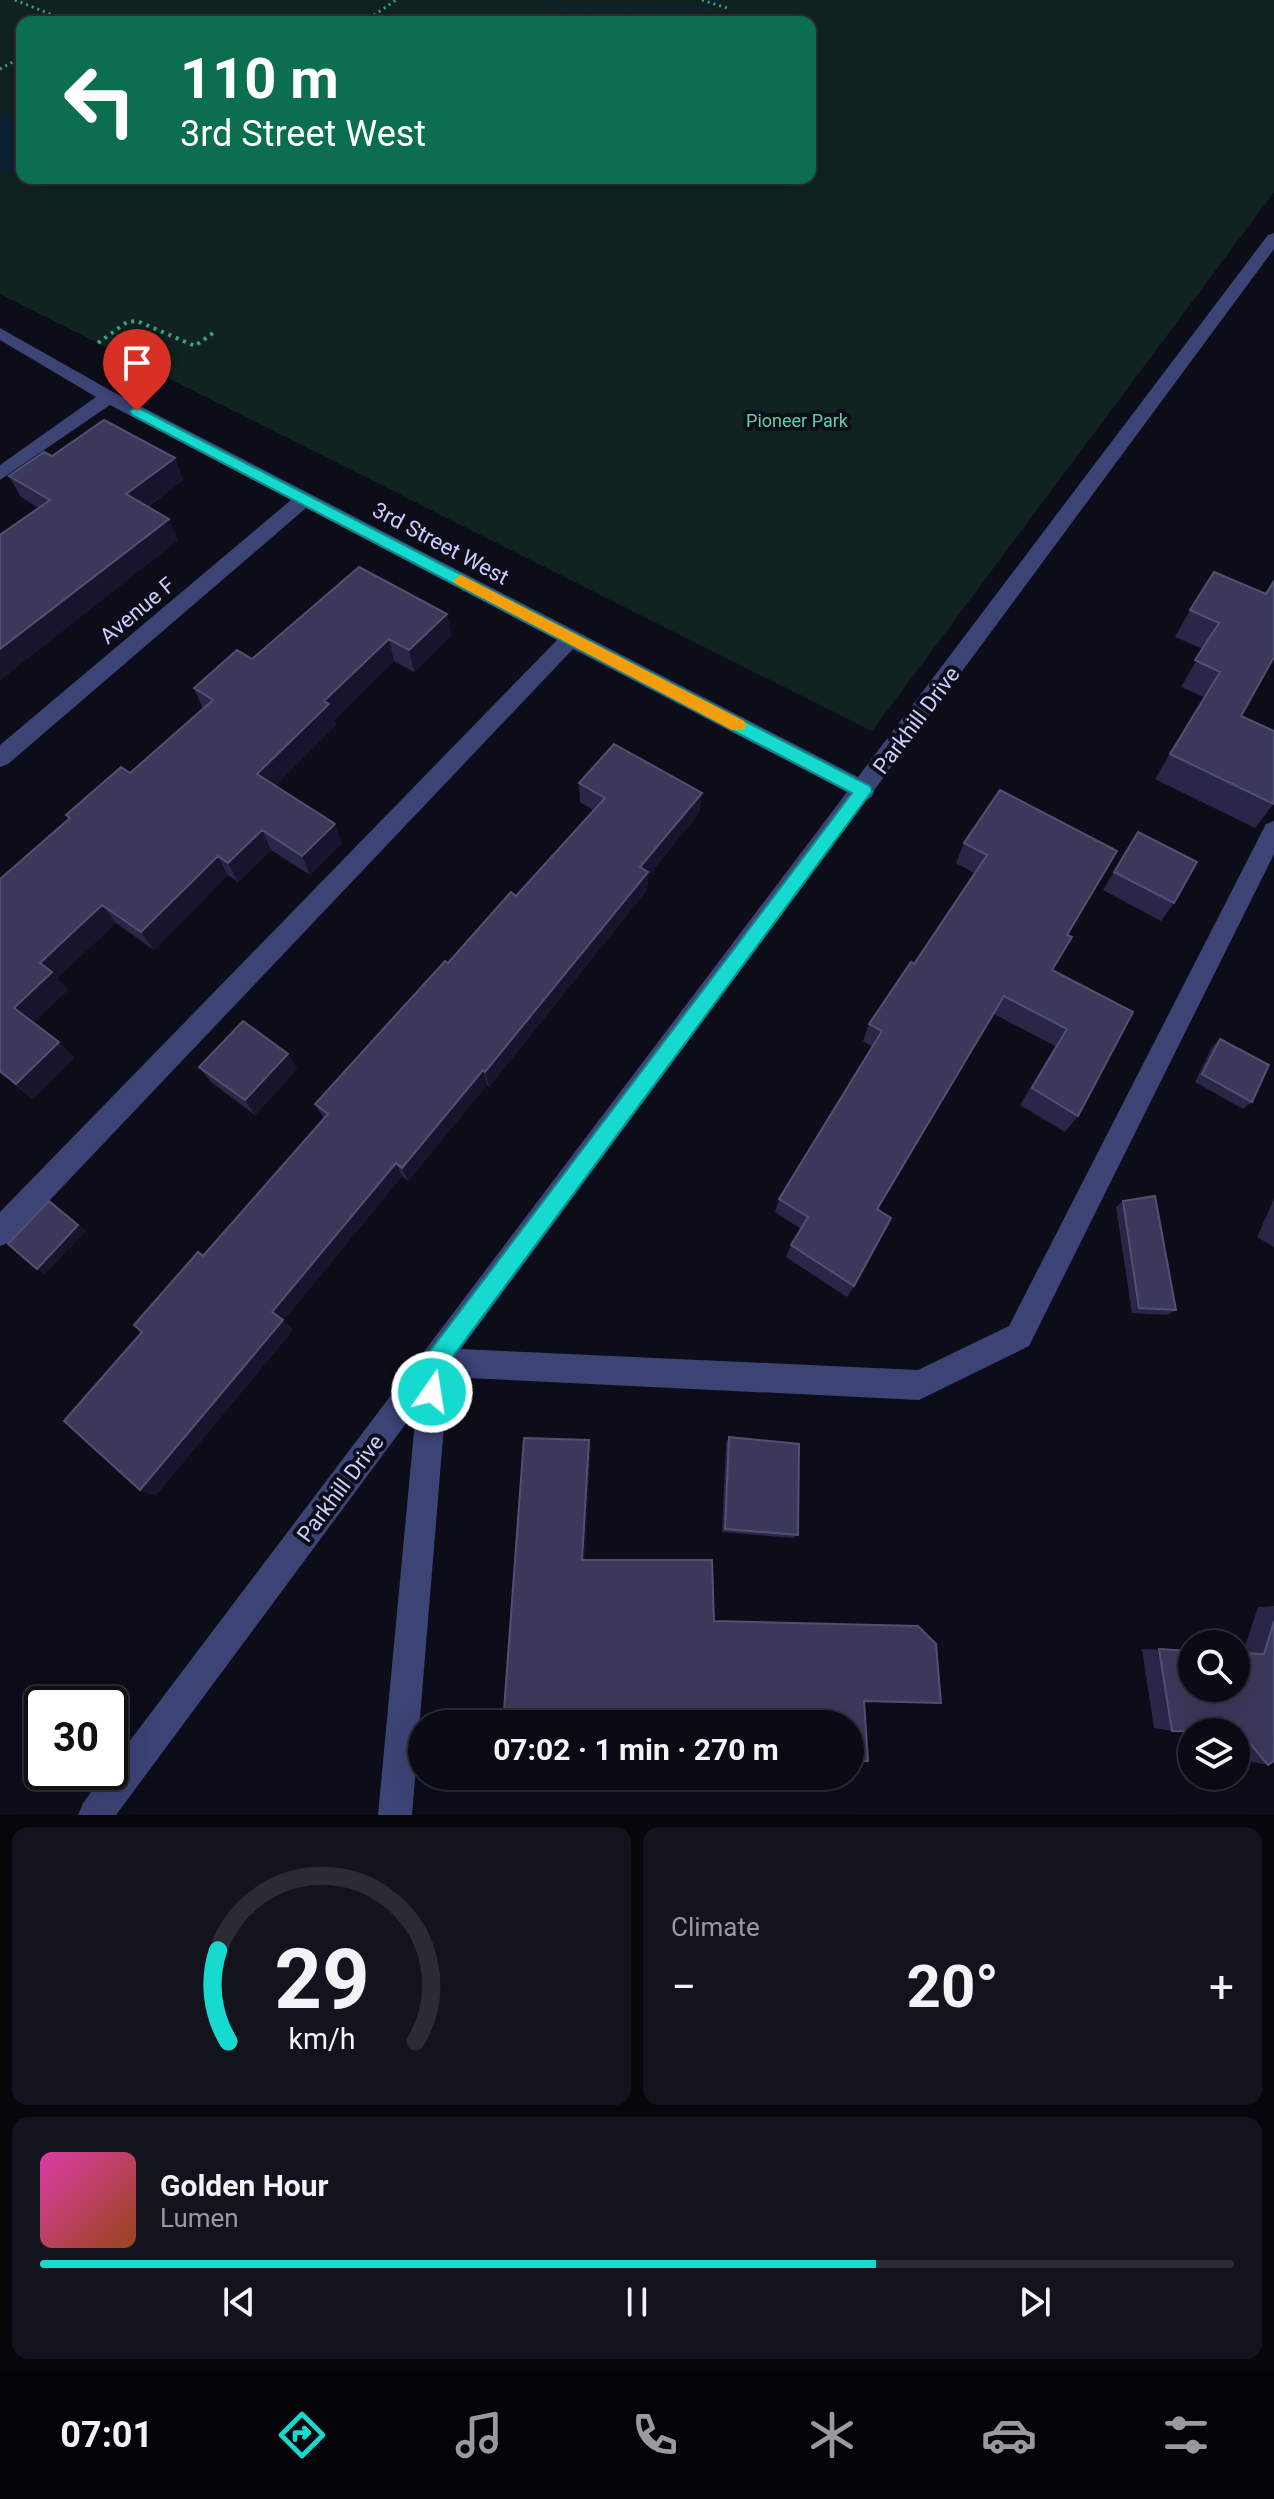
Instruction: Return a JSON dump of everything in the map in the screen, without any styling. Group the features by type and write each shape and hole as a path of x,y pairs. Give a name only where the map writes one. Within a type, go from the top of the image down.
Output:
{"street":[{"name":"Parkhill Drive","path":"95,1815 864,791 1274,238"},
{"name":"3rd Street West","path":"0,333 109,397 864,791"},
{"path":"0,474 109,397"},
{"name":"Avenue F","path":"0,758 305,499"},
{"path":"0,1232 571,638"},
{"path":"395,1815 435,1362 919,1385 1019,1336 1274,831"}],"path":[{"path":"15,0 55,16"},
{"path":"373,16 396,0"},
{"path":"704,0 727,8"},
{"path":"98,343 127,322 137,321 195,346 213,333"}],"green space":[{"name":"Pioneer Park","path":"0,0 1274,0 1274,192 872,731 0,294"}],"water":[{"path":"7,112 16,115 16,167 8,172 0,169 0,115"}],"building":[{"path":"104,420 175,458 126,494 169,519 0,649 0,535 50,500 9,476 44,452 52,456"},
{"path":"359,567 447,614 409,650 389,639 324,701 329,704 257,774 335,824 302,856 262,830 228,863 218,856 141,932 102,905 40,963 52,972 14,1008 59,1042 16,1084 0,1071 0,879 70,818 66,815 121,767 130,773 213,700 194,688 237,650 252,659"},
{"path":"1214,572 1266,594 1274,581 1274,657 1241,716 1274,731 1274,804 1170,754 1220,672 1195,660 1219,623 1190,610"},
{"path":"614,744 702,793 640,867 648,872 485,1072 483,1070 402,1168 396,1163 272,1312 283,1320 140,1490 64,1421 142,1332 134,1325 198,1252 203,1256 328,1114 315,1104 445,961 448,963 511,892 516,896 605,798 579,783"},
{"path":"1000,790 1117,851 1067,935 1072,937 1052,970 1133,1012 1078,1116 1032,1088 1067,1029 1004,996 877,1209 891,1218 854,1286 791,1245 808,1217 779,1199 882,1031 869,1024 911,962 914,964 987,855 964,843"},
{"path":"1138,832 1197,862 1174,903 1114,872"},
{"path":"243,1021 288,1054 245,1100 199,1067"},
{"path":"1220,1039 1269,1065 1252,1102 1202,1074"},
{"path":"1155,1196 1176,1310 1139,1308 1123,1201"},
{"path":"49,1201 78,1225 37,1269 8,1244"},
{"path":"729,1437 799,1444 798,1535 725,1529"},
{"path":"524,1438 589,1440 582,1560 712,1560 714,1621 918,1626 936,1644 941,1703 864,1701 868,1761 864,1761 864,1710 504,1710"},
{"path":"1274,1621 1274,1761 1268,1765 1250,1744 1250,1718 1178,1718 1178,1731 1172,1731 1159,1649 1178,1650 1178,1702 1250,1702 1250,1654 1264,1654"}],"waterway":[{"path":"540,0 562,6 705,8 722,0"}],"slow traffic":[{"path":"461,580 738,725"}],"route":[{"path":"137,411 864,791 435,1362 432,1392"}]}
